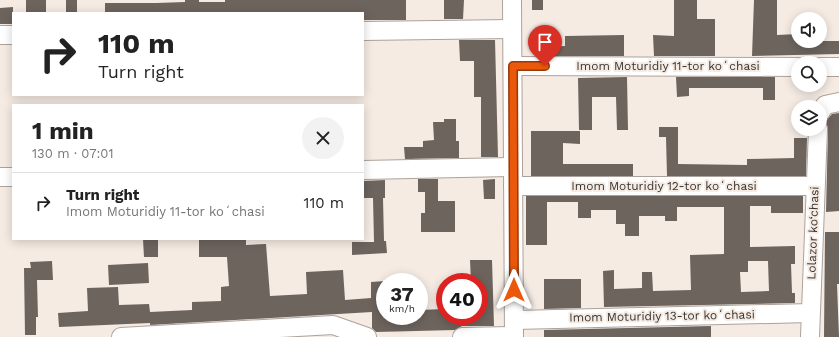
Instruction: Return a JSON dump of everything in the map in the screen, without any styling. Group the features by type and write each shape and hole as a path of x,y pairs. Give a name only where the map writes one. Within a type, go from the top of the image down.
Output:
{"street":[{"path":"512,0 514,331"},
{"path":"364,31 512,29"},
{"path":"0,35 12,35"},
{"name":"Imom Moturidiy 11-tor koʻchasi","path":"513,66 791,67"},
{"path":"827,67 839,67"},
{"path":"827,105 839,102"},
{"name":"Lolazor ko‘chasi","path":"810,337 818,136"},
{"path":"364,170 513,167"},
{"path":"0,177 12,177"},
{"name":"Imom Moturidiy 12-tor koʻchasi","path":"514,186 815,186"},
{"name":"Imom Moturidiy 13-tor koʻchasi","path":"462,337 514,331 810,313"},
{"path":"121,337 333,325 367,337"}],"building":[{"path":"26,0 46,0 46,12 26,12"},
{"path":"66,0 77,0 77,12 66,12"},
{"path":"185,0 199,0 199,2 225,2 225,0 406,0 406,20 364,20 364,12 105,12 105,3 185,2"},
{"path":"444,0 464,0 463,19 444,19"},
{"path":"532,0 543,0 543,10 532,10"},
{"path":"674,0 697,0 697,19 715,19 715,56 654,56 653,35 674,36"},
{"path":"754,0 777,0 777,35 791,34 791,48 827,48 827,41 839,41 839,54 752,56"},
{"path":"13,7 12,24 0,24 0,8"},
{"path":"624,35 624,56 536,56 536,47 565,46 565,36"},
{"path":"459,40 495,40 498,157 481,157 481,97 474,97 474,61 460,61"},
{"path":"627,77 628,130 617,130 616,97 592,97 592,130 579,130 578,78"},
{"path":"676,77 775,77 775,100 763,100 763,88 689,88 689,96 677,97"},
{"path":"839,113 839,211 826,212 827,120 832,114"},
{"path":"444,119 456,119 456,141 459,141 459,158 405,159 404,147 423,147 423,141 434,140 433,122 444,122"},
{"path":"659,127 678,127 678,164 747,165 747,159 794,158 794,138 807,138 806,176 667,176 666,137 659,137"},
{"path":"531,131 580,131 580,144 563,143 563,164 633,164 633,176 531,176"},
{"path":"418,179 438,179 438,201 455,201 455,232 421,232 421,213 425,213 425,192 418,192"},
{"path":"495,179 495,199 484,199 483,180"},
{"path":"385,180 385,198 383,198 384,241 386,241 387,253 352,255 352,242 374,242 373,198 364,198 364,181"},
{"path":"526,196 803,196 803,213 771,213 771,206 750,206 750,247 795,246 795,264 791,264 792,293 795,293 795,303 604,307 603,271 614,270 614,289 642,288 642,272 652,272 653,291 691,290 690,255 724,254 724,207 677,207 677,221 665,221 665,216 639,216 639,236 625,236 625,224 616,224 616,210 591,210 591,218 578,218 578,202 547,202 547,245 526,245","holes":["748,261 768,261 769,291 741,292 740,272 748,272"]},
{"path":"825,232 839,232 839,284 837,284 839,337 824,337"},
{"path":"143,240 158,240 158,257 144,257"},
{"path":"199,240 246,240 246,245 266,244 270,296 307,294 306,272 343,270 345,300 371,298 371,282 376,282 376,325 428,325 428,310 436,309 436,325 488,325 488,273 471,273 470,260 492,260 494,326 462,326 455,330 376,332 372,328 372,312 150,325 150,323 59,327 58,313 88,311 87,288 118,287 119,305 149,304 150,312 192,310 192,302 221,301 221,287 229,286 227,257 199,257"},
{"path":"52,261 53,280 37,280 38,317 36,317 36,335 25,335 24,268 31,268 30,262"},
{"path":"148,263 149,283 109,285 108,265"},
{"path":"544,279 581,279 581,308 544,309"},
{"path":"711,326 711,337 544,337 544,330"}],"route":[{"path":"514,290 513,66 545,66"}]}
